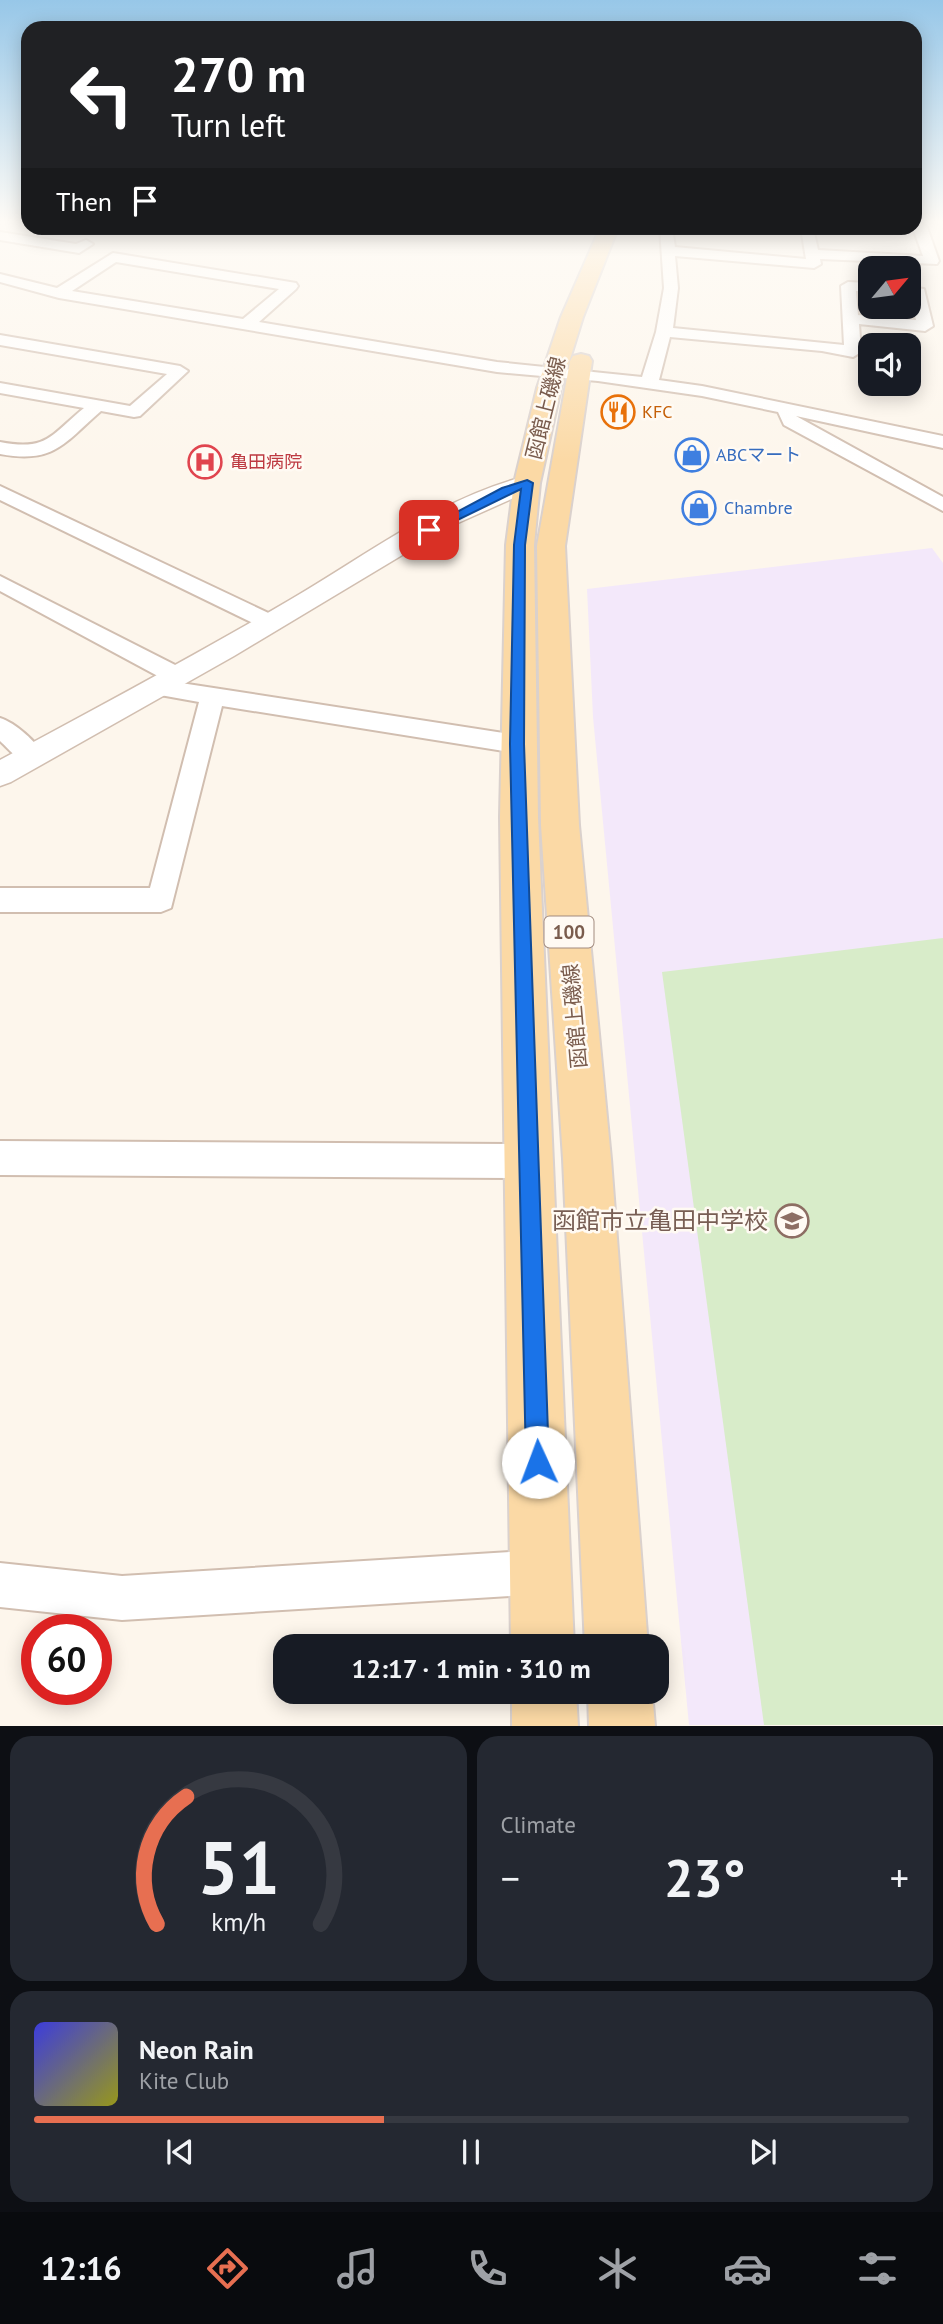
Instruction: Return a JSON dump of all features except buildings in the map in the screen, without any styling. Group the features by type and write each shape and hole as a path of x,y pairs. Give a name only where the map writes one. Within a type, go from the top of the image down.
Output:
{"main road":[{"name":"函館上磯線","path":"579,300 572,317 565,374 551,546 560,825 587,1159 616,1634"},
{"name":"函館上磯線","path":"543,1634 517,744 520,545 527,483 565,374 598,300"},
{"path":"544,1704 544,1726"},
{"path":"621,1704 622,1726"}],"street":[{"path":"97,300 497,367 649,384 943,442"},
{"path":"246,325 275,300"},
{"path":"649,384 664,332 669,300"},
{"path":"664,332 822,346 853,352 849,300"},
{"path":"851,319 925,326 921,303"},
{"path":"0,340 180,372 134,412 0,388"},
{"path":"0,448 26,453 47,448 97,406"},
{"path":"783,409 790,421 943,505"},
{"path":"0,774 271,623 429,530 506,490 527,483"},
{"path":"6,500 271,623"},
{"path":"0,582 167,681 212,698 517,744"},
{"path":"0,900 160,900 212,698"},
{"path":"0,727 32,756"},
{"path":"0,1158 528,1161"},
{"path":"0,1585 122,1598 541,1572"}],"shaded area":[{"name":"函館市立亀田中学校","path":"932,548 943,563 943,1725 689,1725 593,717 587,589"}],"green space":[{"path":"943,938 943,1725 764,1725 662,972"}],"place":[{"name":"KFC","path":"618,412"},
{"name":"ABCマート","path":"692,455"},
{"name":"亀田病院","path":"205,462"},
{"name":"Chambre","path":"699,508"},
{"name":"函館市立亀田中学校","path":"792,1221"}],"route":[{"path":"429,530 506,490 527,483 520,545 517,744 538,1462"}]}
